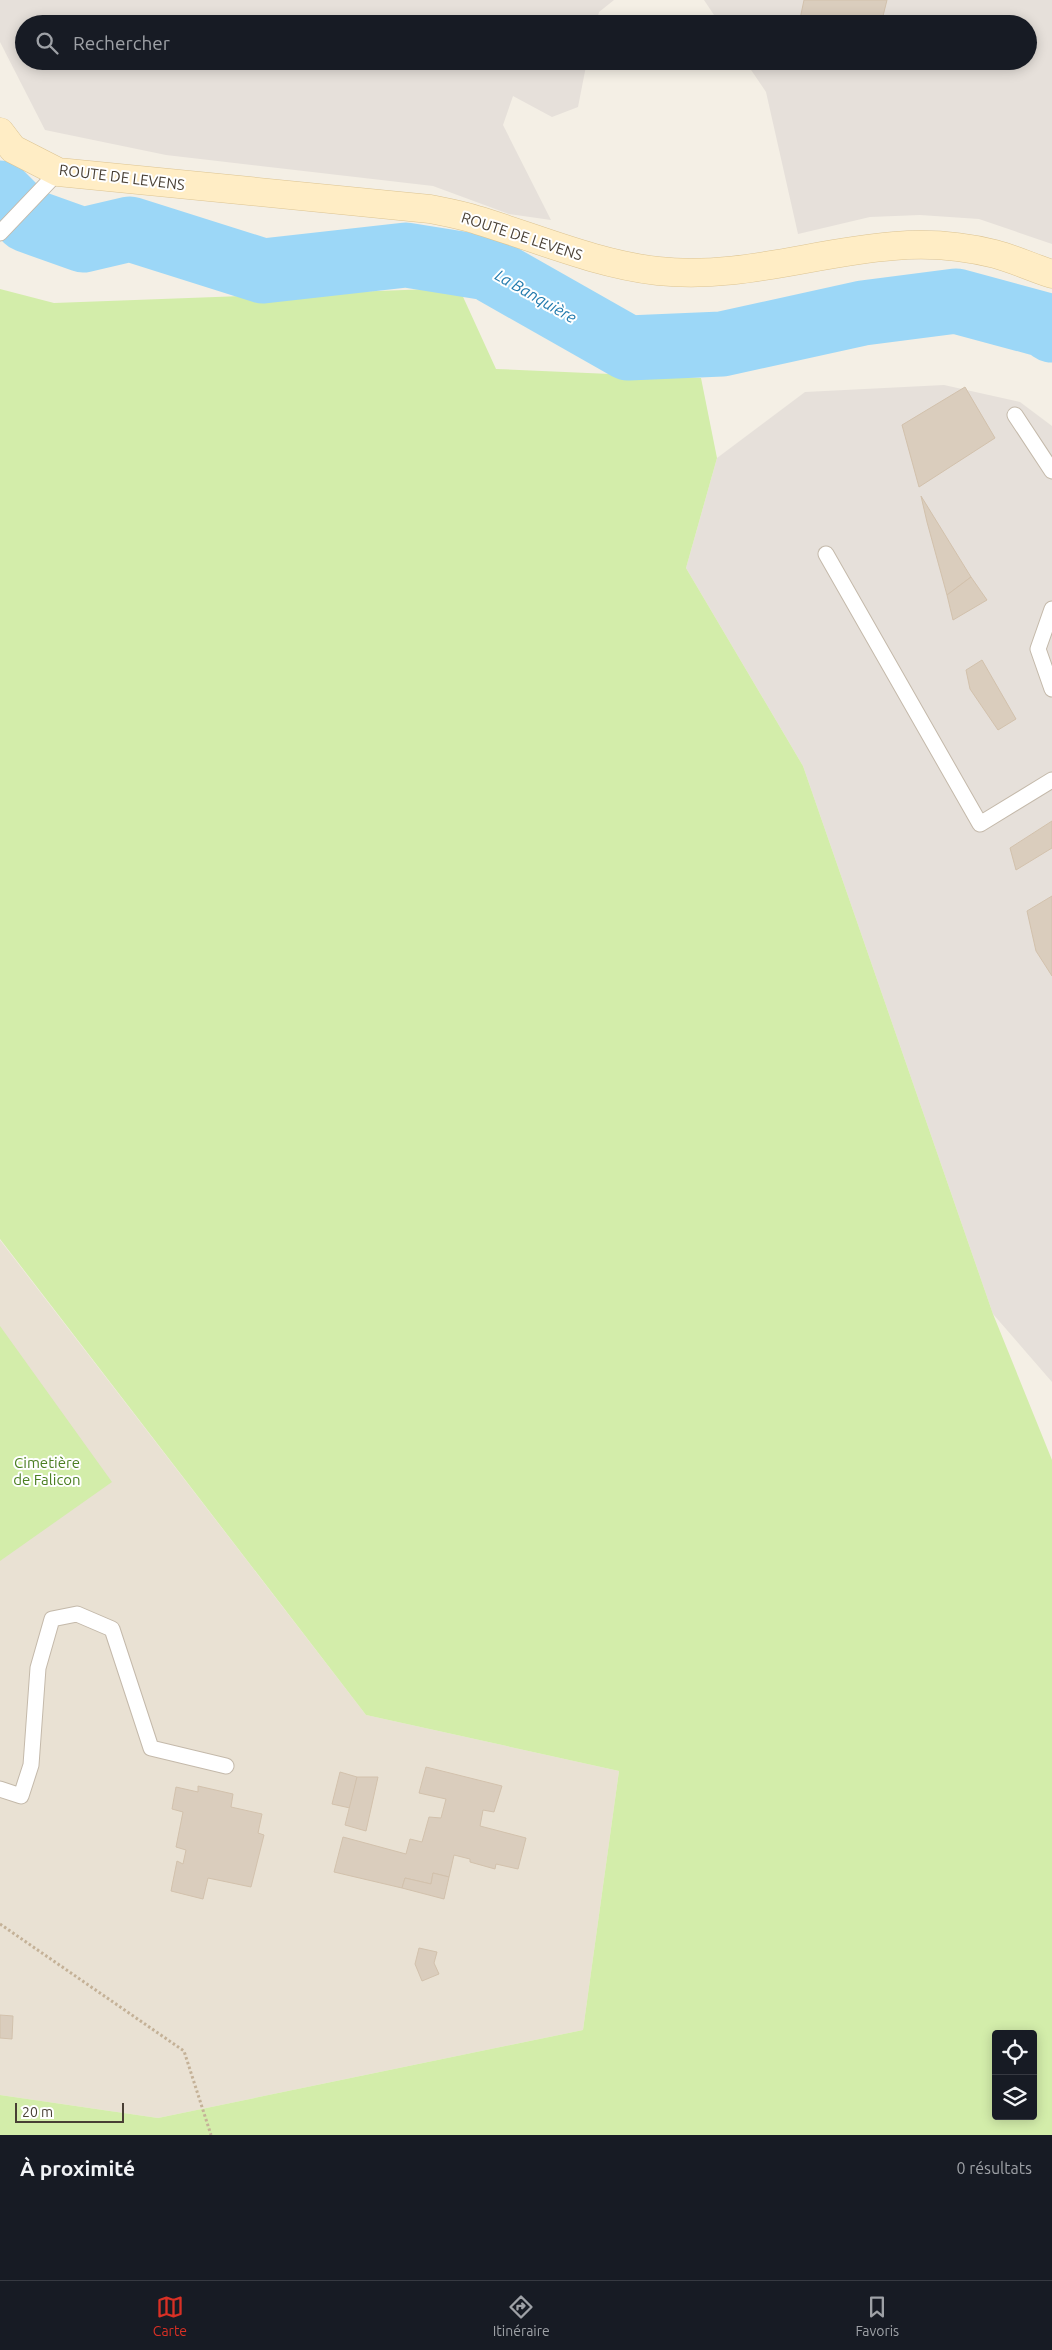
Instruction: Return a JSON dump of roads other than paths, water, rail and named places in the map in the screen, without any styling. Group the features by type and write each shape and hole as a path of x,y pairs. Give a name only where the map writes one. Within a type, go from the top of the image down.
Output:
{"street":[{"name":"ROUTE DE LEVENS","path":"0,132 13,150 51,180 430,209 475,219 599,260 658,271 722,273 776,266 844,252 895,246 944,246 995,254 1052,274"}],"lane":[{"path":"0,233 51,180"},
{"path":"1015,414 1052,471"},
{"path":"826,554 980,824 1052,780"},
{"path":"1052,608 1038,649 1052,689"},
{"path":"0,1789 21,1796 31,1765 38,1668 52,1619 77,1614 112,1629 151,1748 226,1766"}],"waterway":[{"name":"La Banquière","path":"0,193 27,220 83,240 130,229 263,271 406,255 487,268 628,348 722,344 863,313 956,301 1045,325 1052,330"}],"park label":[{"name":"Cimetière de Falicon","path":"47,1470"}]}
